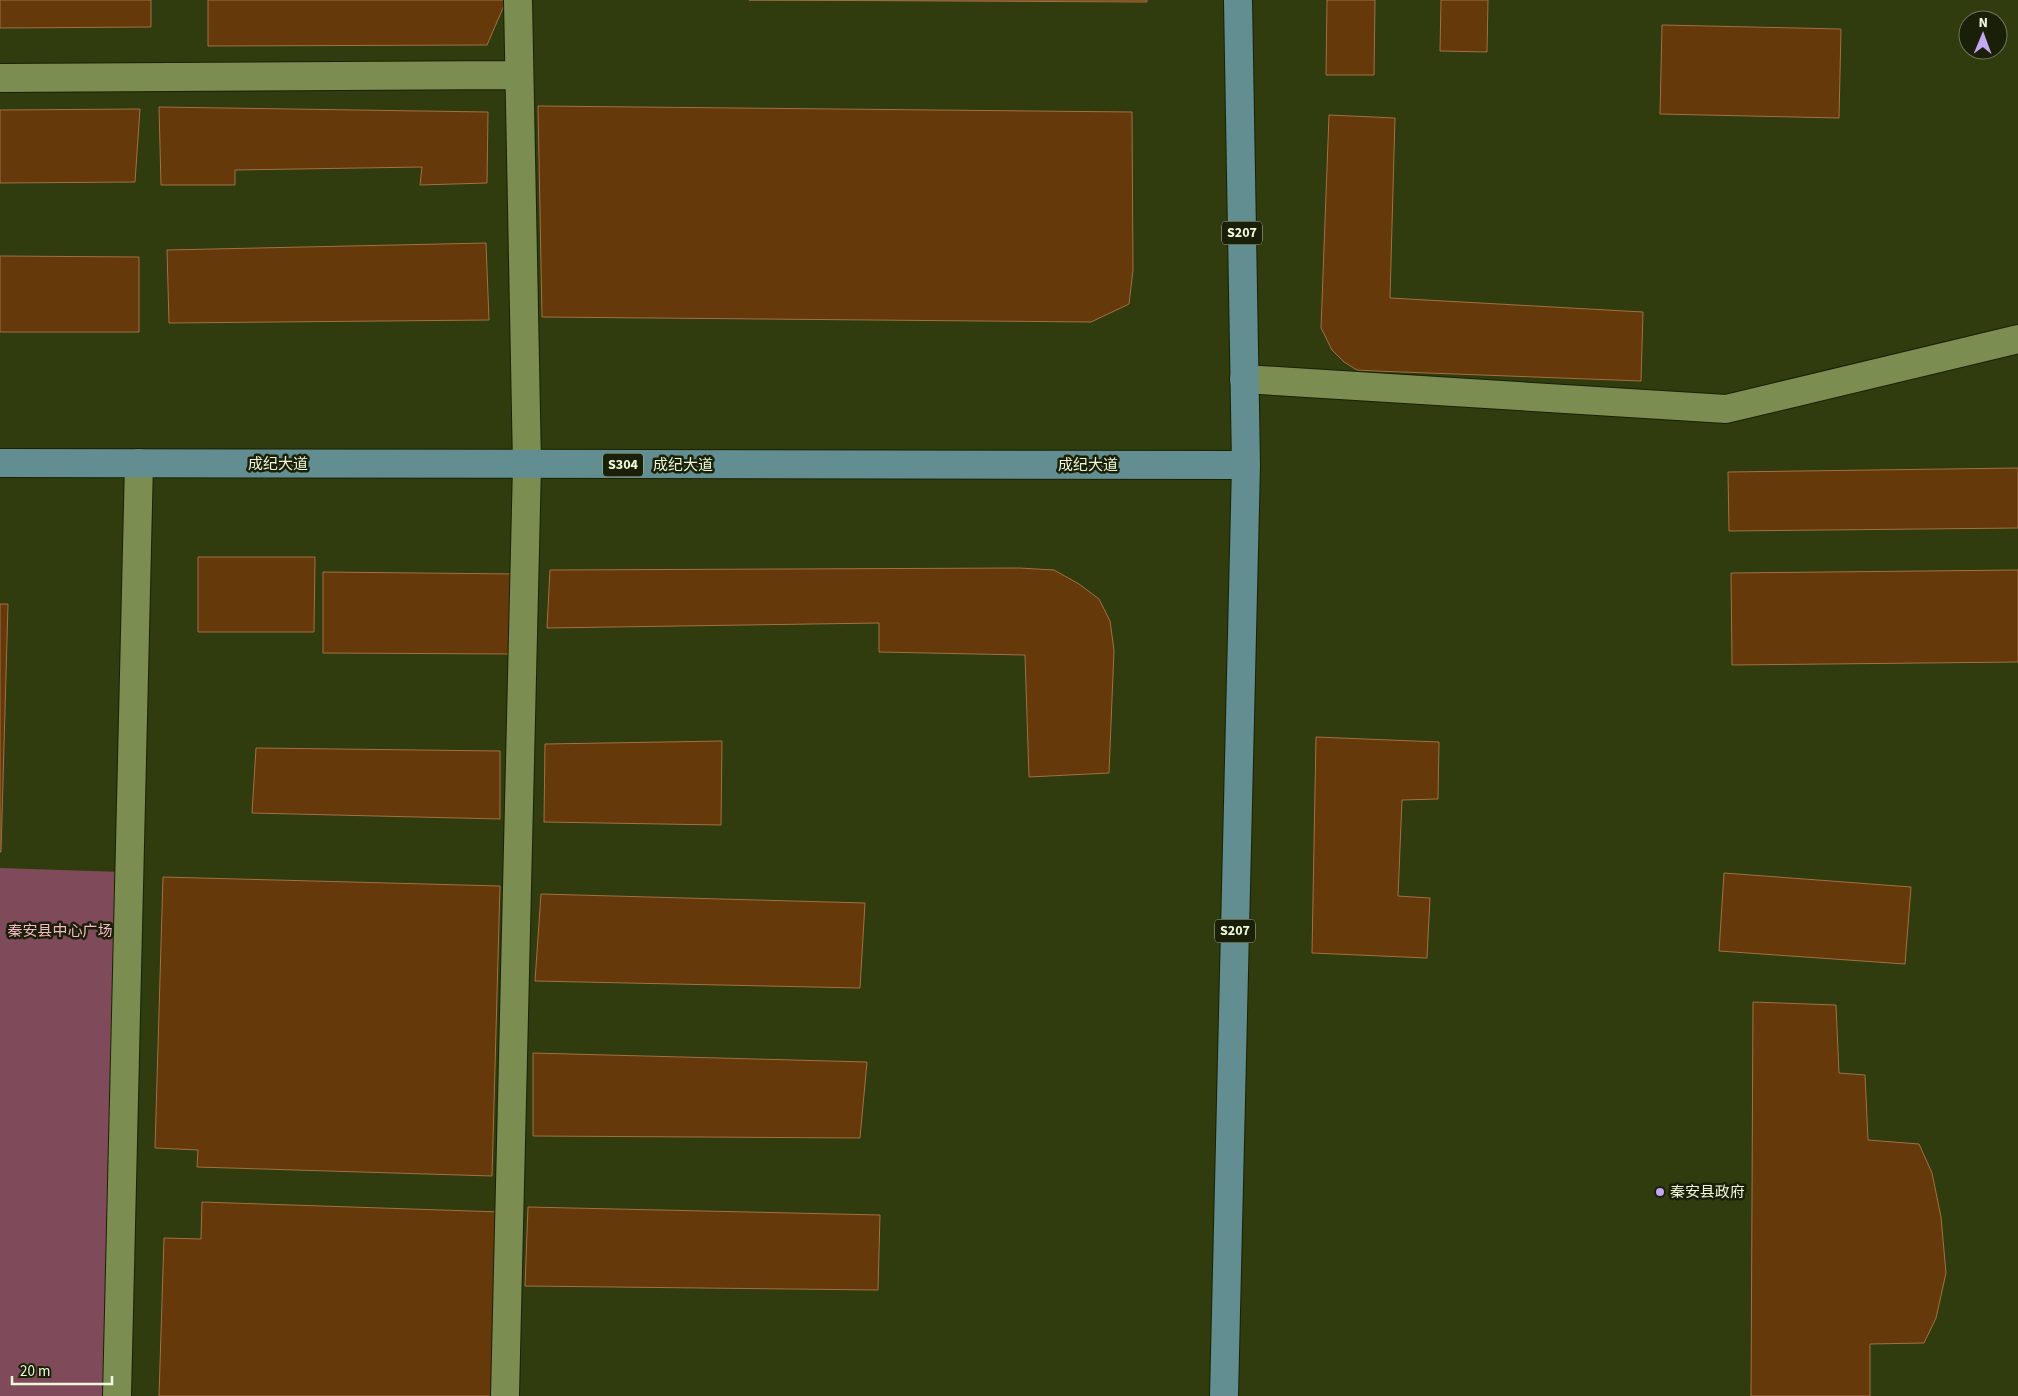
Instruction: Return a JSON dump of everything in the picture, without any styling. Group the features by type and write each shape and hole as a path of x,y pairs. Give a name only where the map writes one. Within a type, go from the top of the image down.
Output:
{"main road":[{"name":"S207","path":"1224,1396 1246,465 1238,0"},
{"name":"成纪大道","path":"0,463 1246,465"}],"street":[{"path":"505,1396 527,464 518,0"},
{"path":"0,78 519,75"},
{"path":"1244,379 1726,409 2018,339"},
{"path":"117,1396 139,463"}],"green space":[{"name":"秦安县中心广场","path":"0,868 122,872 104,1396 0,1396"}],"building":[{"path":"0,0 151,0 151,27 0,28"},
{"path":"208,0 506,1 487,45 208,46"},
{"path":"749,0 1147,0 1147,2"},
{"path":"1327,0 1375,0 1374,75 1326,75"},
{"path":"1441,0 1488,0 1487,52 1440,51"},
{"path":"1662,25 1841,29 1839,118 1660,114"},
{"path":"538,106 1132,112 1133,270 1129,304 1091,322 542,317"},
{"path":"159,107 488,112 487,183 420,185 422,167 235,170 235,185 161,185"},
{"path":"140,109 135,182 0,183 0,110"},
{"path":"1329,115 1395,118 1390,298 1643,312 1641,381 1357,370 1344,362 1332,350 1321,328"},
{"path":"486,243 489,320 169,323 167,250"},
{"path":"0,256 139,257 139,332 0,332"},
{"path":"2018,468 2018,528 1729,531 1728,472"},
{"path":"198,557 315,557 314,632 198,632"},
{"path":"1019,568 1054,570 1079,584 1099,599 1110,621 1114,650 1109,773 1029,777 1025,655 879,652 879,623 547,628 550,570"},
{"path":"2018,570 2018,662 1732,665 1731,573"},
{"path":"323,572 517,574 517,654 323,653"},
{"path":"0,604 8,604 1,852 0,852"},
{"path":"1316,737 1439,742 1438,799 1402,800 1398,896 1430,898 1427,958 1312,953"},
{"path":"722,741 721,825 544,822 545,744"},
{"path":"256,748 500,751 500,819 252,813"},
{"path":"1724,873 1911,887 1905,964 1719,951"},
{"path":"163,877 500,886 492,1176 197,1167 198,1150 155,1148"},
{"path":"541,894 865,903 860,988 535,981"},
{"path":"1753,1002 1836,1005 1839,1073 1865,1075 1868,1140 1919,1144 1932,1173 1941,1217 1946,1273 1936,1318 1924,1343 1870,1344 1870,1396 1751,1396"},
{"path":"533,1053 867,1062 860,1138 533,1136"},
{"path":"202,1202 501,1212 495,1396 159,1396 164,1238 201,1239"},
{"path":"528,1207 880,1215 878,1290 525,1286"}],"place":[{"name":"秦安县政府","path":"1660,1192"}]}
